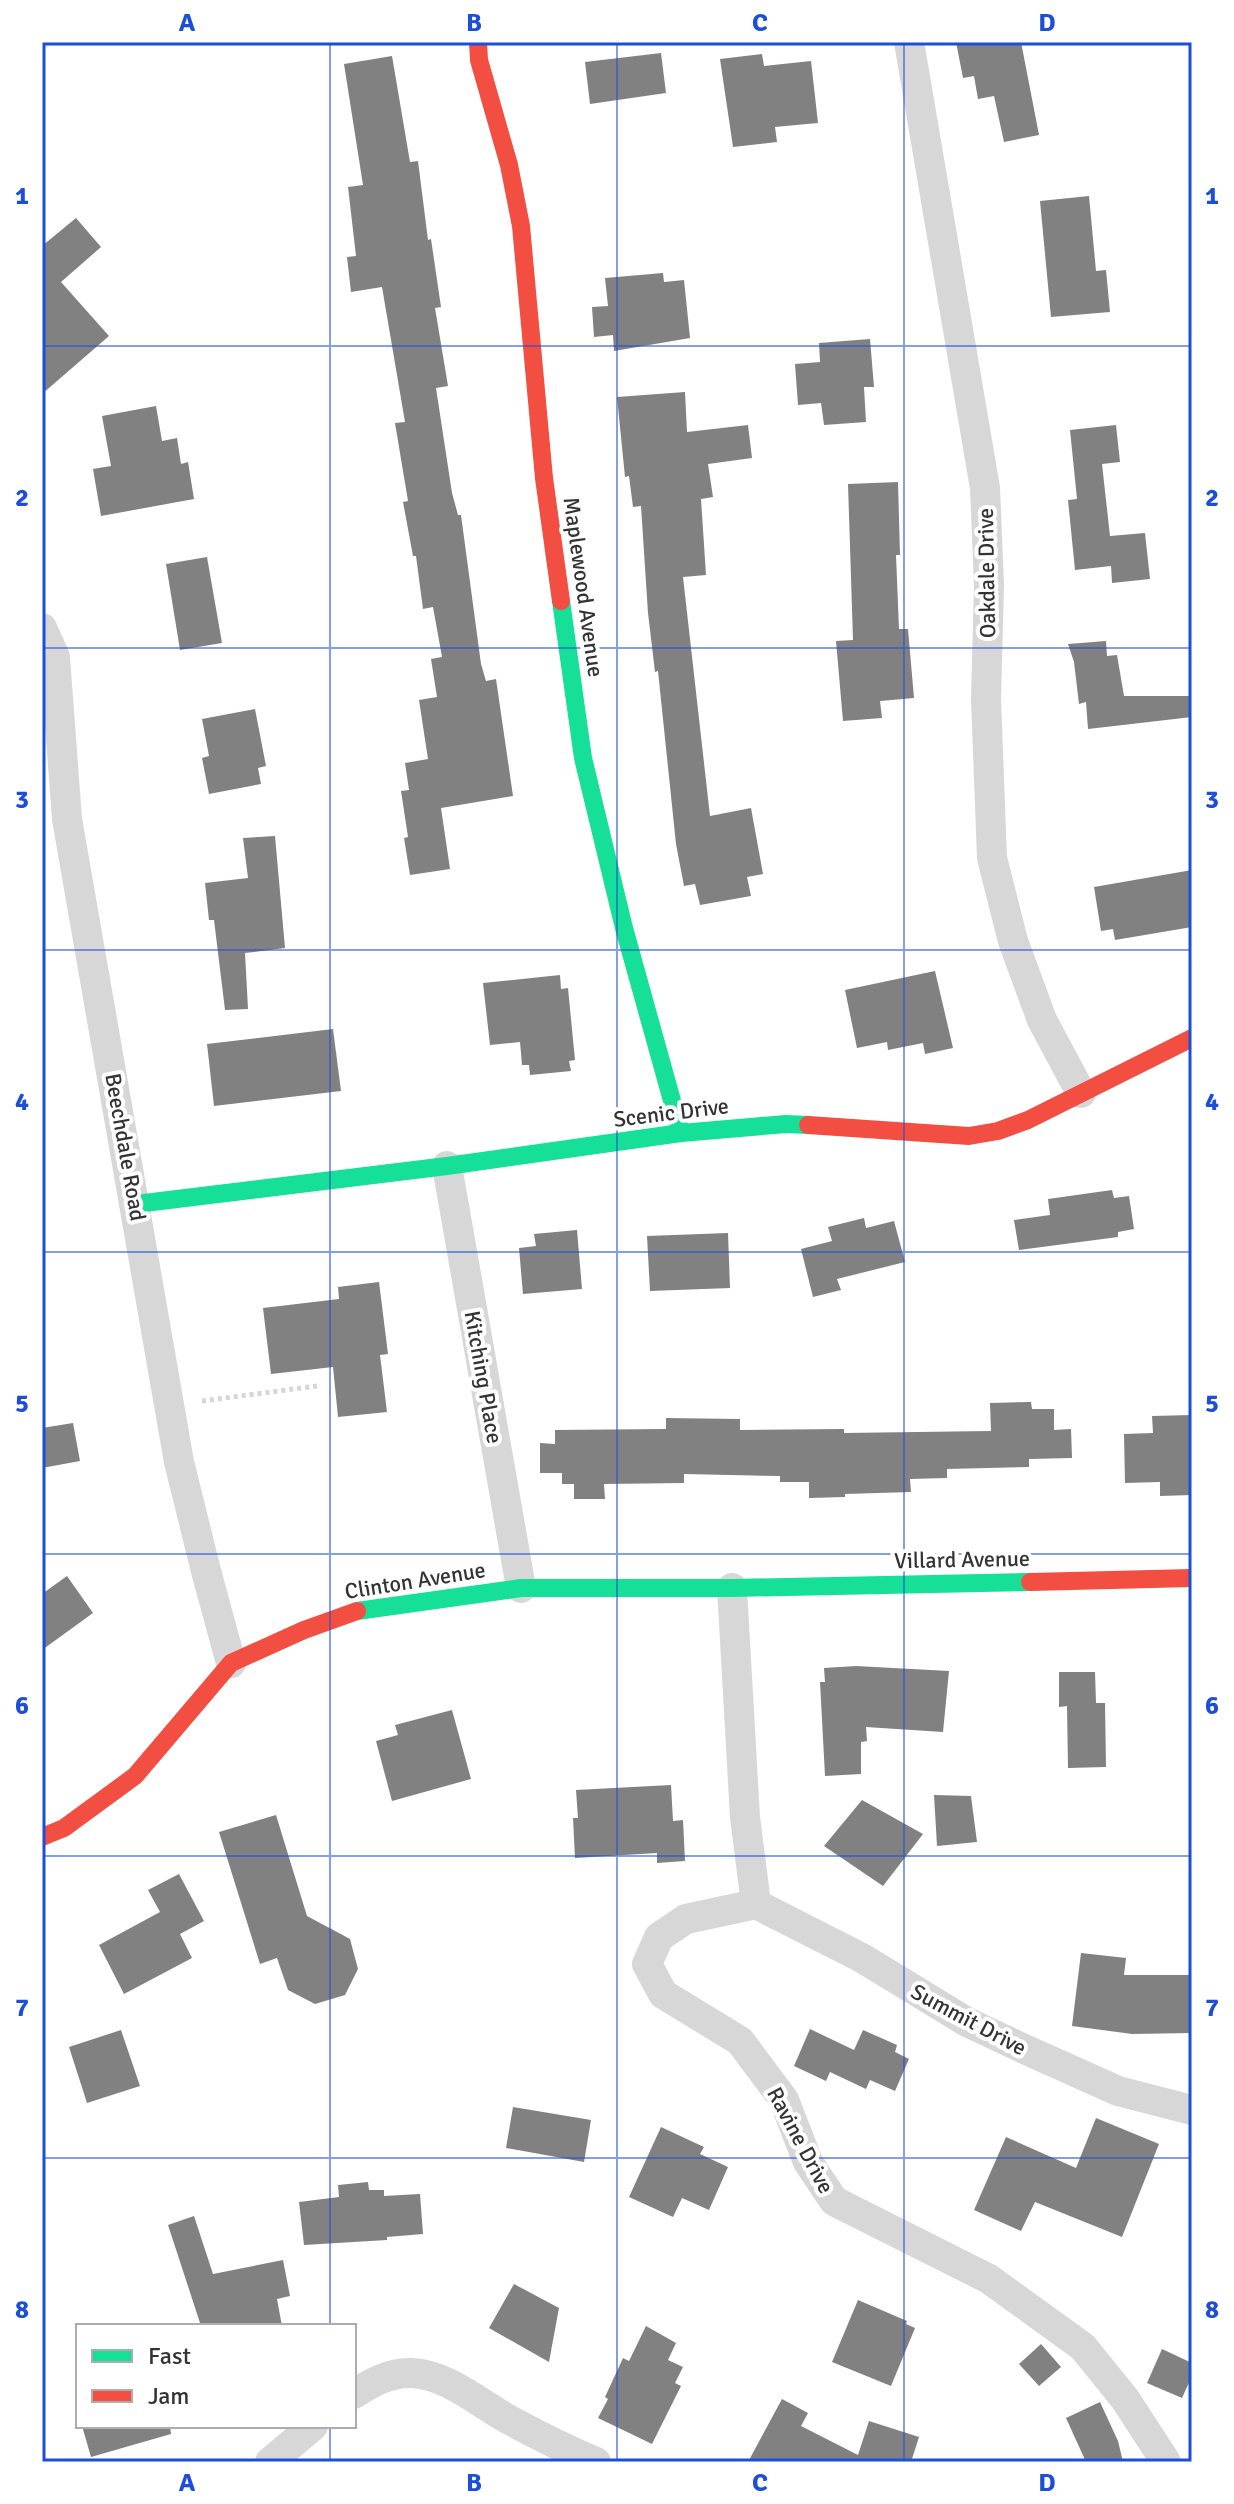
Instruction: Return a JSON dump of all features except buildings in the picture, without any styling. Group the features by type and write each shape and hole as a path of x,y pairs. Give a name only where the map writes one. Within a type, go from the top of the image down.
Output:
{"street":[{"name":"Maplewood Avenue","path":"478,42 479,60 509,165 521,226 544,478 583,758 624,928 681,1133"},
{"name":"Oakdale Drive","path":"909,42 985,488 989,585 986,699 992,858 1013,941 1037,1006 1081,1093"},
{"name":"Beechdale Road","path":"42,628 55,657 67,819 179,1462 231,1663"},
{"name":"Scenic Drive","path":"136,1204 447,1166 681,1133 786,1124 969,1136 998,1131 1028,1120 1192,1038"},
{"name":"Kitching Place","path":"447,1166 521,1588"},
{"name":"Villard Avenue","path":"732,1588 1192,1578"},
{"name":"Clinton Avenue","path":"42,1837 64,1828 135,1776 231,1663 354,1611 521,1588 732,1588"},
{"path":"732,1588 745,1817 756,1904"},
{"name":"Summit Drive","path":"756,1904 862,1958 967,2022 1118,2091 1192,2110"},
{"name":"Ravine Drive","path":"756,1904 686,1919 659,1937 647,1964 663,1994 740,2041 784,2100 808,2162 834,2201 989,2279 1083,2347 1125,2399 1166,2462"},
{"path":"356,2393 375,2380 394,2375 412,2373 437,2379 542,2437 596,2462"},
{"path":"270,2462 311,2428"}],"path":[{"path":"197,1402 317,1386"}],"traffic: fast":[{"path":"561,601 583,758 624,928 681,1133"},
{"path":"136,1204 447,1166 681,1133 808,1125"},
{"path":"357,1611 521,1588 732,1588 1030,1582"}],"traffic: jam":[{"path":"478,42 479,60 509,165 521,226 544,478 561,601"},
{"path":"808,1125 969,1136 998,1131 1028,1120 1192,1038"},
{"path":"1030,1582 1192,1578"},
{"path":"42,1837 64,1828 135,1776 231,1663 304,1630 357,1611"}]}
